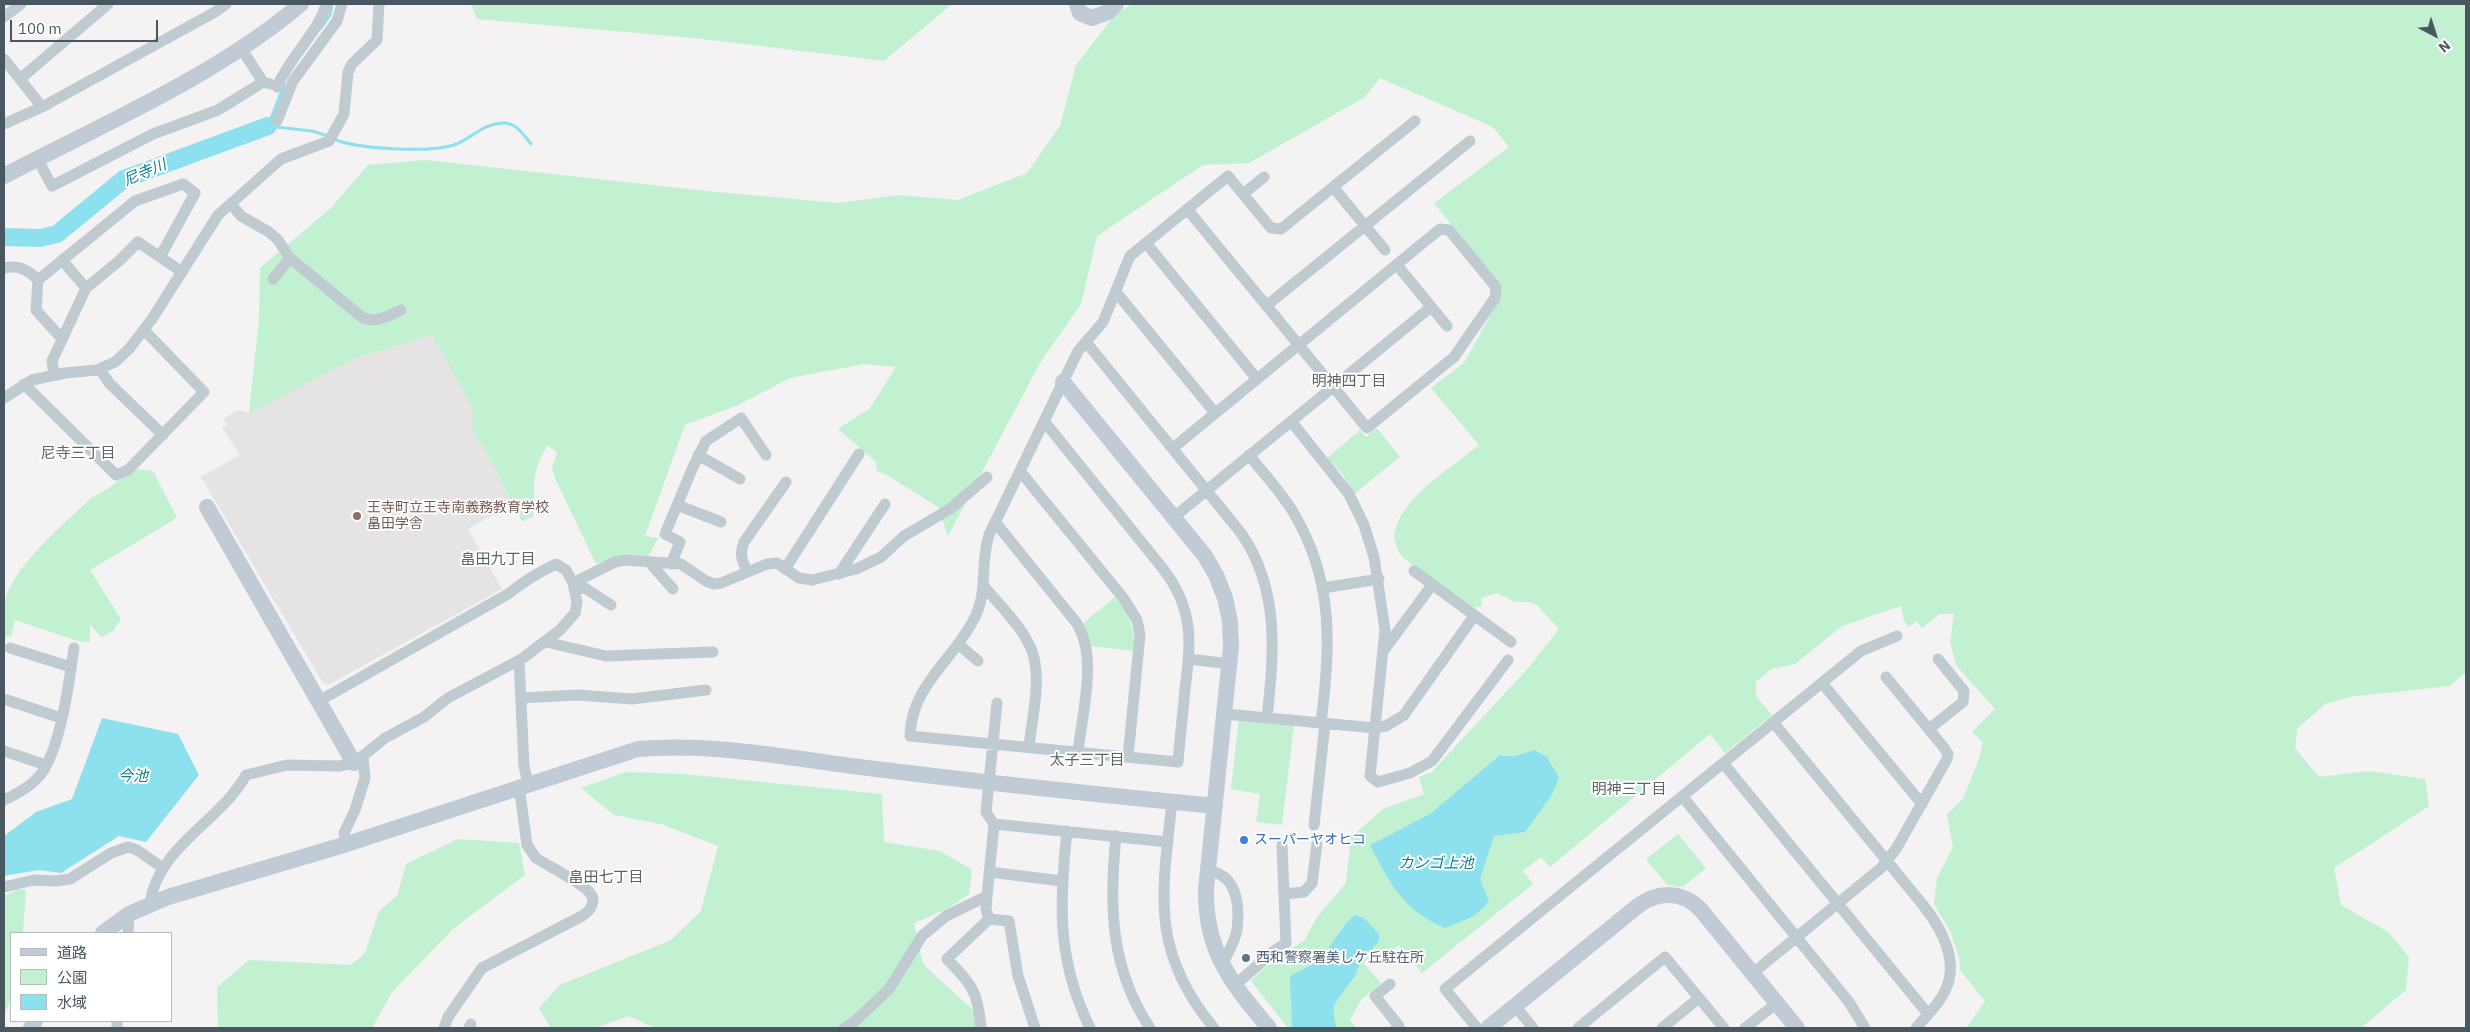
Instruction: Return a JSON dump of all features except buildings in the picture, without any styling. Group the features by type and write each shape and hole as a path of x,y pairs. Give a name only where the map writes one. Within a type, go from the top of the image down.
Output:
{"street":[{"path":"4,17 21,4"},
{"path":"20,79 108,4"},
{"path":"4,124 42,108 211,8 226,4"},
{"path":"277,86 290,61 320,19 326,4"},
{"path":"277,121 298,73 337,21 342,4"},
{"path":"4,398 24,384 54,375 100,369 121,356 144,330 212,222 281,158 331,138 346,104 346,79 348,72 352,64 377,40 379,4"},
{"path":"1077,4 1080,13 1092,18 1108,12 1116,4"},
{"path":"4,176 172,88 241,48 291,7"},
{"path":"241,48 263,82 290,92"},
{"path":"4,59 42,108"},
{"path":"37,158 52,186 153,134 218,110 263,82"},
{"path":"1044,421 1176,587 1189,624 1190,636 1178,762 910,736 912,716 920,694 958,644 977,614 983,585 985,547 995,522 1020,471 1044,421 1078,351 1103,322 1130,256 1228,176 1271,228 1281,229 1415,121"},
{"path":"1266,306 1470,140"},
{"path":"1243,194 1264,177"},
{"path":"62,339 36,310 38,280 135,201 183,184 195,193 160,257"},
{"path":"1333,187 1385,250"},
{"path":"231,204 241,216 278,240 290,258 363,318 372,321 384,319 400,310"},
{"path":"1173,448 1215,413 1299,345 1440,230 1449,230 1496,287 1495,298 1454,357 1367,428 1299,345 1266,306 1187,209"},
{"path":"54,375 52,361 86,288 119,261 138,242 182,272"},
{"path":"1146,243 1257,379"},
{"path":"273,279 290,258"},
{"path":"62,260 86,288"},
{"path":"1397,265 1447,326"},
{"path":"4,268 17,266 28,270 38,280"},
{"path":"1116,292 1215,413"},
{"path":"1174,516 1431,307"},
{"path":"24,384 116,475 128,470 204,392 144,330"},
{"path":"1086,342 1248,542 1266,585 1273,642 1267,718"},
{"path":"100,369 109,383 163,434"},
{"path":"1063,382 1205,556 1221,587 1231,628 1230,664 1206,903 1210,934 1222,967 1234,986 1269,1028"},
{"path":"671,564 680,542 666,534 698,455 706,441 741,418 766,455"},
{"path":"1291,421 1339,480 1357,508 1370,539 1379,579 1385,630 1370,776 1378,782 1420,769 1439,754 1508,660"},
{"path":"786,569 860,454"},
{"path":"698,455 740,479"},
{"path":"1249,455 1284,498 1300,525 1323,588 1328,620 1329,654 1314,825"},
{"path":"1020,471 1138,620 1140,644 1128,757"},
{"path":"574,586 615,562 625,560 650,564 681,564 714,584 721,583 767,564 777,563 799,578 812,580 839,574 886,554 904,536 950,509 987,477"},
{"path":"747,571 742,560 741,551 744,542 786,482"},
{"path":"839,574 885,504"},
{"path":"677,505 721,522"},
{"path":"206,507 319,702 359,761 365,778 355,810 344,833 347,844"},
{"path":"995,522 1075,621 1083,636 1088,662 1078,752"},
{"path":"150,904 152,890 163,868 194,831 240,787 246,775 299,764 311,767 339,766 359,761 385,738 424,716 462,690 519,661 546,642 575,613 577,602 574,586 566,570 556,564 522,582 508,594 319,702"},
{"path":"650,564 673,589"},
{"path":"1414,572 1511,642"},
{"path":"1323,588 1379,579"},
{"path":"983,585 1022,633 1032,651 1036,673 1029,747"},
{"path":"1383,651 1432,585"},
{"path":"574,586 585,588 611,605"},
{"path":"1225,714 1375,728 1386,726 1404,715 1474,616"},
{"path":"1477,1028 1445,989 1861,651 1897,636"},
{"path":"546,642 611,656 713,652"},
{"path":"958,644 978,661"},
{"path":"10,648 71,667"},
{"path":"4,800 32,782 46,765 68,693 74,648"},
{"path":"1189,659 1230,664"},
{"path":"1929,729 1963,702 1964,691 1938,659"},
{"path":"444,1028 448,1017 474,976 482,968 582,916 592,908 593,901 589,891 536,858 527,846 519,661"},
{"path":"1753,973 1838,904 1887,861 1948,760 1948,754 1886,676"},
{"path":"1822,683 1922,804"},
{"path":"521,698 578,695 632,699 706,690"},
{"path":"4,699 61,718"},
{"path":"989,919 986,910 994,824 986,812 997,703"},
{"path":"1773,722 1887,861 1934,920 1942,934 1949,956 1948,984 1940,1001 1916,1028"},
{"path":"103,932 130,914 150,904 347,844 638,749 674,746 1215,806"},
{"path":"4,751 46,765"},
{"path":"1723,763 1928,1014"},
{"path":"1682,796 1850,1002 1865,1028"},
{"path":"1172,802 1163,914 1175,966 1190,997 1214,1028"},
{"path":"994,824 1168,842"},
{"path":"1067,831 1061,914 1066,962 1072,984 1090,1028"},
{"path":"1116,836 1111,890 1113,932 1127,984 1150,1028"},
{"path":"1284,894 1304,892 1312,883 1316,844"},
{"path":"1234,986 1274,950 1286,943 1282,846"},
{"path":"4,888 34,880 56,881 70,879 111,853 128,847 137,850 163,868"},
{"path":"1208,871 1218,872 1233,885 1236,903 1236,933 1222,967"},
{"path":"989,872 1062,881"},
{"path":"1488,1028 1638,906 1650,898 1664,895 1680,896 1697,905 1797,1028"},
{"path":"844,1028 853,1023 889,989 922,936 946,916 987,896"},
{"path":"128,932 130,914"},
{"path":"981,1028 979,1005 970,982 947,959 989,919 1009,921 1018,976 1035,1028"},
{"path":"1210,934 1225,937 1236,933"},
{"path":"1578,1028 1665,957 1724,1028"},
{"path":"1390,984 1375,996 1399,1026 1396,1028"},
{"path":"1662,1028 1699,998"},
{"path":"1746,1028 1777,1003"},
{"path":"1515,1006 1533,1028"}],"shaded area":[{"name":"王寺町立王寺南義務教育学校 畠田学舎","path":"432,335 473,409 473,433 485,450 513,503 468,529 502,589 328,685 323,683 201,477 240,455 222,428 227,425 223,419 237,410 249,413 357,358"}],"green space":[{"path":"471,4 952,4 884,61 694,38 477,19"},
{"path":"1134,4 2466,4 2466,672 2450,686 2349,697 2325,704 2297,729 2295,748 2319,777 2369,771 2425,779 2429,806 2334,868 2341,905 2388,932 2409,957 2406,990 2361,1028 1966,1028 1985,1001 1960,970 1959,957 1950,931 1934,904 1937,878 1953,847 1947,814 1963,799 1979,759 1983,742 1972,732 1995,709 1956,665 1950,642 1954,614 1940,614 1922,628 1916,621 1909,627 1904,621 1901,606 1842,626 1795,664 1771,669 1756,682 1756,696 1772,715 1725,753 1710,734 1550,867 1541,857 1523,871 1533,884 1422,973 1399,945 1382,959 1376,953 1363,963 1381,983 1361,1000 1350,1020 1357,1028 1288,1028 1251,981 1274,958 1304,941 1317,917 1346,883 1351,837 1383,809 1424,794 1419,777 1432,772 1530,666 1559,629 1537,605 1529,602 1515,602 1497,593 1481,598 1482,606 1469,608 1404,558 1395,541 1397,525 1405,509 1435,479 1479,445 1431,388 1464,363 1499,300 1500,285 1434,203 1509,147 1493,127 1380,78 1365,97 1249,163 1203,165 1097,236 1081,304 1040,363 948,536 938,507 887,475 877,471 876,462 838,429 870,408 896,367 864,364 790,378 738,405 685,425 645,536 658,538 648,557 624,554 596,564 554,476 552,466 557,453 548,445 538,464 534,480 533,517 522,521 485,450 473,433 473,409 432,335 357,358 249,413 259,318 260,268 331,208 368,165 425,160 707,191 838,203 899,195 958,200 1027,173 1060,126 1076,65 1117,12"},
{"path":"1377,428 1400,457 1354,494 1343,475 1327,458 1360,430 1366,437"},
{"path":"135,469 153,471 177,518 90,570 121,619 113,631 101,637 90,624 90,642 78,641 15,620 11,637 6,636 4,644 4,606 8,591 16,576 40,547 92,497"},
{"path":"1115,597 1130,622 1134,636 1134,651 1090,646 1082,624"},
{"path":"1239,718 1294,725 1282,825 1256,822 1260,794 1231,789"},
{"path":"626,772 684,774 882,794 884,842 940,851 972,870 969,894 947,909 914,923 923,964 974,1011 984,1028 655,1028 629,1016 595,1028 551,1028 539,1008 560,985 671,940 701,911 718,846 661,824 614,815 581,788"},
{"path":"1678,834 1706,868 1683,887 1667,885 1646,859"},
{"path":"458,839 519,843 525,875 454,928 392,992 372,1028 218,1028 217,987 249,960 351,965 365,953 379,911 397,896 406,864"},
{"path":"19,889 26,890 23,932 10,932 10,1001 4,1016 4,896"}],"water":[{"name":"今池","path":"102,718 178,734 199,775 146,842 119,836 61,873 39,870 4,876 4,836 36,812 72,799"},
{"name":"カンゴ上池","path":"1534,750 1547,757 1559,778 1551,796 1525,832 1494,836 1480,879 1489,902 1474,916 1445,928 1431,921 1409,905 1400,895 1384,872 1370,845 1430,814 1499,756 1516,756"},
{"path":"1355,915 1364,918 1380,935 1378,942 1361,961 1355,976 1333,1008 1336,1028 1292,1027 1290,976 1320,960 1347,922"}],"waterway":[{"path":"321,28 330,15 332,4"},
{"path":"284,85 268,126 312,131 328,136"},
{"path":"333,139 359,145 393,149 428,149 454,145 488,126 507,123 522,133 531,144"},
{"name":"尼寺川","path":"4,237 40,238 57,234 124,179 268,126"}],"place":[{"name":"王寺町立王寺南義務教育学校 畠田学舎","path":"357,516"},
{"name":"スーパーヤオヒコ","path":"1244,840"},
{"name":"西和警察署美しケ丘駐在所","path":"1246,958"}],"district":[{"name":"明神四丁目","path":"1349,382"},
{"name":"尼寺三丁目","path":"78,454"},
{"name":"畠田九丁目","path":"498,560"},
{"name":"太子三丁目","path":"1087,761"},
{"name":"明神三丁目","path":"1629,790"},
{"name":"畠田七丁目","path":"606,878"}]}
